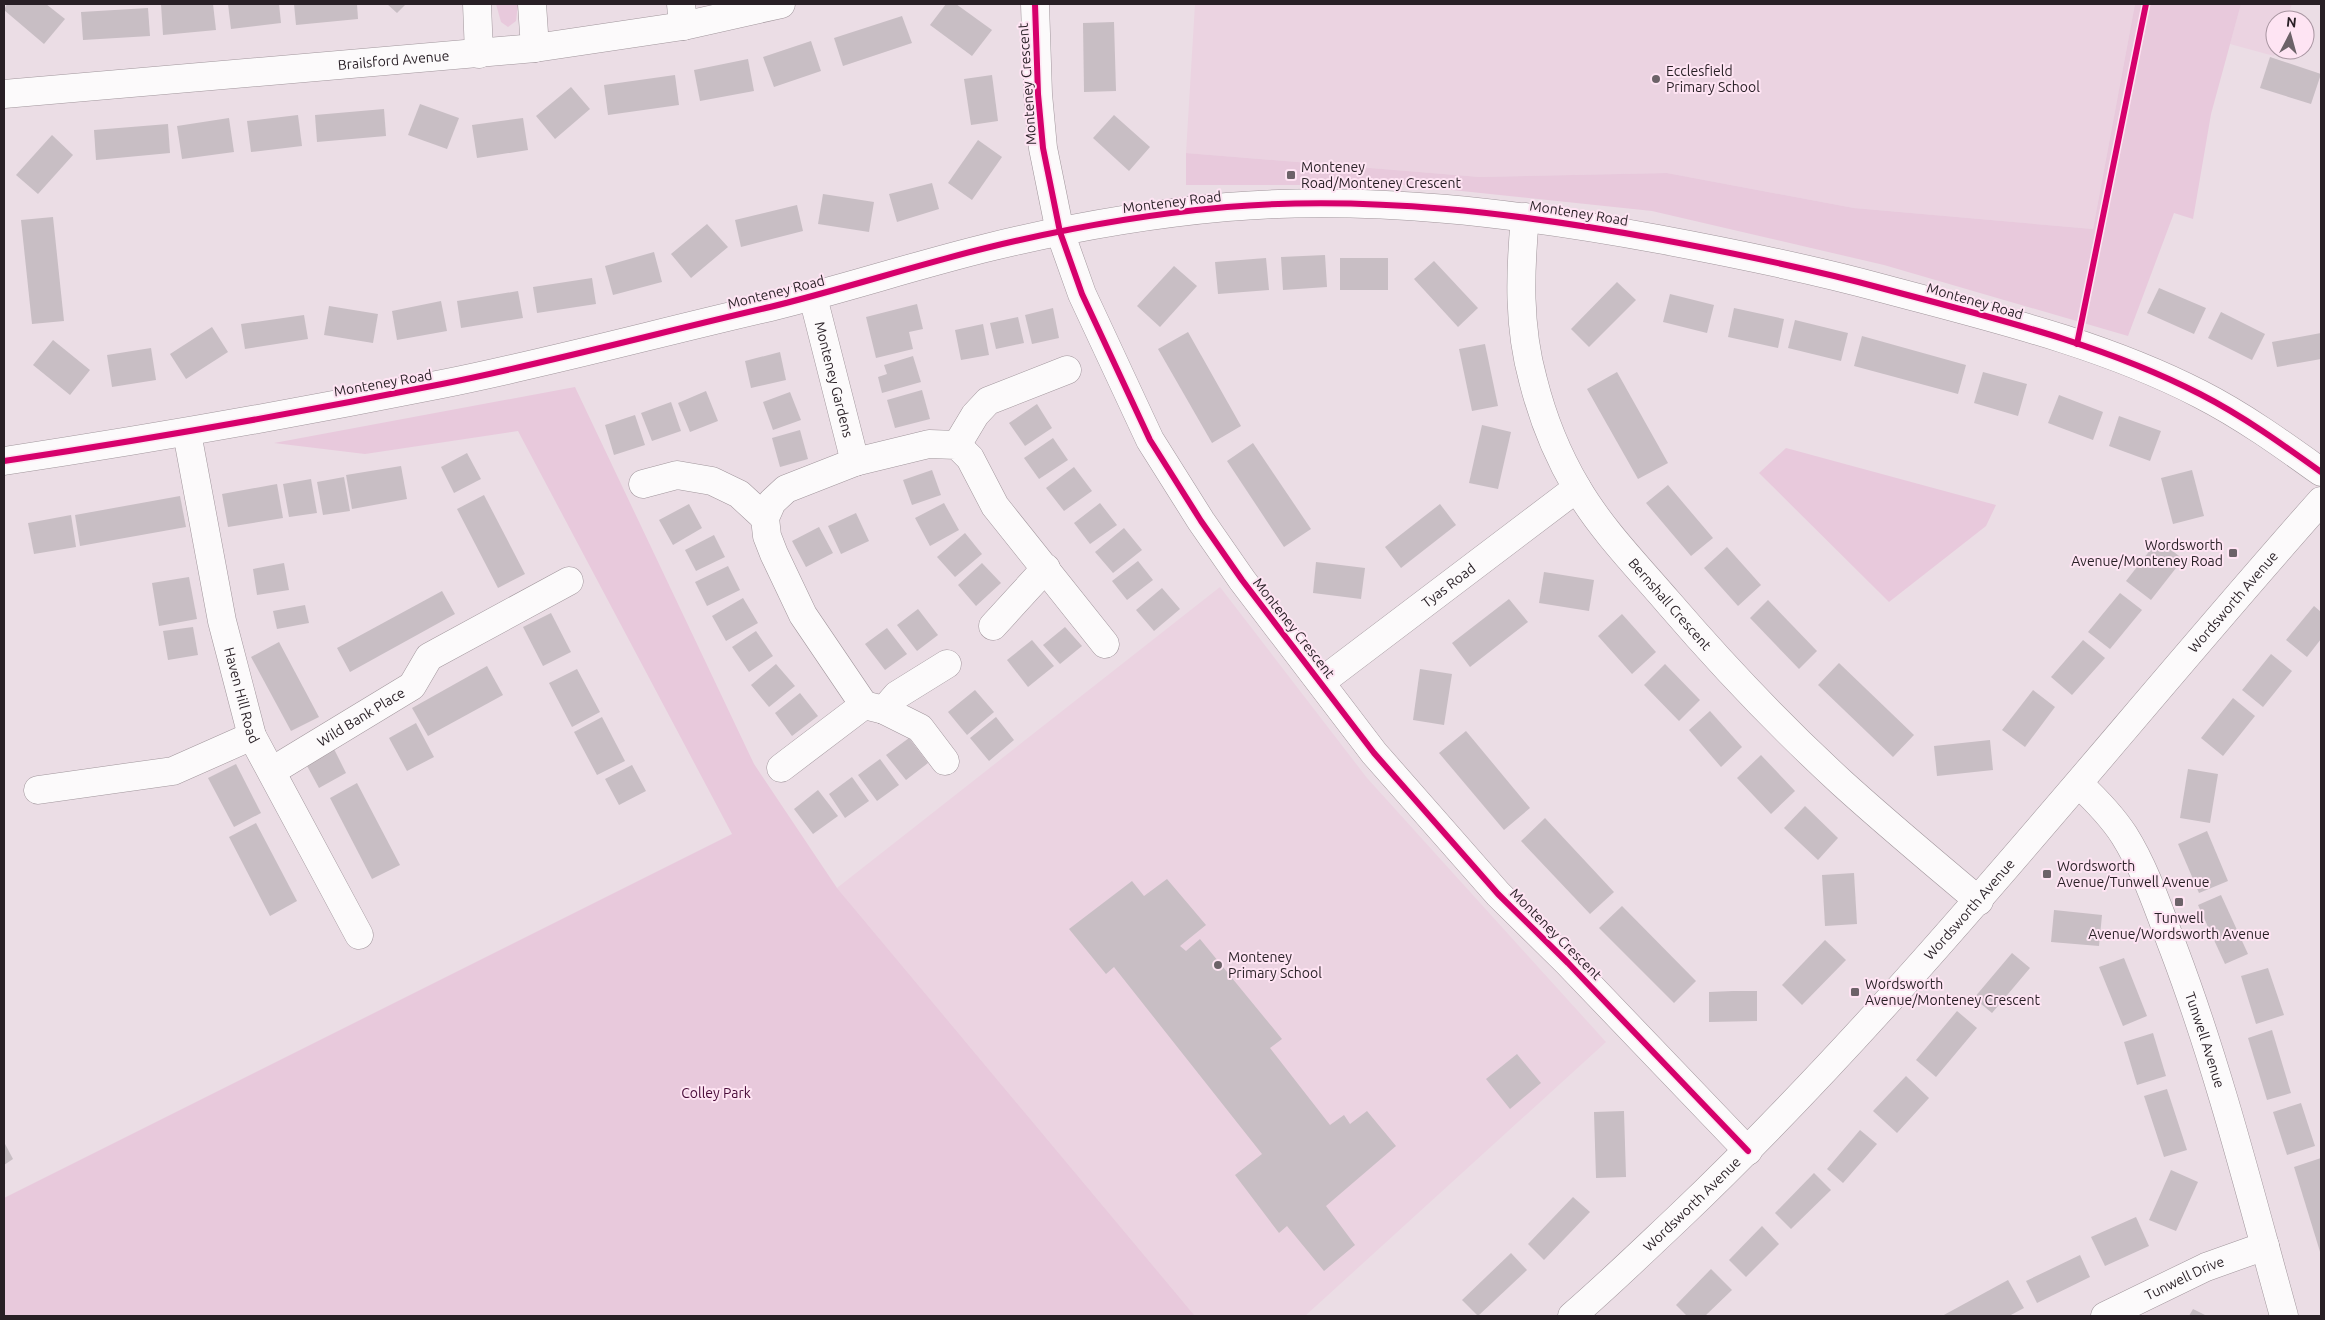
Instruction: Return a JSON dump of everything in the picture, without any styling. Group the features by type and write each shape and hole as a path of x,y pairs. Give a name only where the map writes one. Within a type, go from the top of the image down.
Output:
{"street":[{"path":"477,4 479,54"},
{"path":"532,4 535,48"},
{"name":"Brailsford Avenue","path":"4,94 535,48 682,15 782,4"},
{"name":"Monteney Crescent","path":"1035,4 1037,76 1043,148 1060,232 1082,294 1150,440 1231,565 1374,753 1459,851 1748,1151"},
{"name":"Monteney Road","path":"4,461 188,433 448,383 813,296 992,246 1060,232 1138,218 1231,207 1334,204 1427,207 1525,217 1722,251 1837,276 2077,344 2148,370 2198,392 2252,423 2321,472"},
{"name":"Bernshall Crescent","path":"1525,217 1520,278 1523,334 1533,382 1554,440 1577,488 1632,560 1697,636 1768,712 1842,783 1979,901"},
{"name":"Monteney Gardens","path":"813,296 855,462"},
{"path":"957,445 974,415 988,401 1067,370"},
{"name":"Haven Hill Road","path":"188,433 222,621 252,736 359,935"},
{"path":"944,761 920,728 874,708 803,615 767,536 765,518 772,502 786,488 855,462 929,444 957,445 970,458 995,506 1105,644"},
{"path":"642,484 677,475 712,481 739,494 765,518"},
{"name":"Tyas Road","path":"1321,682 1577,488"},
{"name":"Wordsworth Avenue","path":"1572,1316 1748,1151 1882,1010 1979,901 2321,501"},
{"path":"993,626 1046,568"},
{"name":"Wild Bank Place","path":"272,771 412,686 429,657 569,581"},
{"path":"780,768 947,664"},
{"path":"38,790 172,771 252,736"},
{"name":"Tunwell Avenue","path":"2079,784 2106,810 2124,835 2142,869 2196,1009 2228,1110 2284,1316"},
{"name":"Tunwell Drive","path":"2105,1316 2206,1267 2265,1246"}],"shaded area":[{"name":"Ecclesfield Primary School","path":"1195,4 2135,4 2093,229 1854,208 1667,173 1480,177 1186,153"},
{"path":"2241,4 2292,4 2290,10 2265,10 2265,54 2230,44"},
{"name":"Monteney Primary School","path":"1220,587 1367,778 1606,1042 1305,1316 1195,1316 837,888"}],"green space":[{"path":"496,4 518,4 516,21 508,27 501,22"},
{"path":"2135,4 2241,4 2211,114 2193,219 2174,213 2128,336 1884,265 1652,211 1404,185 1186,185 1186,153 1480,177 1667,173 1854,208 2093,229"},
{"name":"Colley Park","path":"575,387 754,764 837,888 1195,1316 4,1316 4,1198 732,834 518,431 365,454 274,443"},
{"path":"1786,448 1996,505 1986,526 1889,602 1759,473"}],"building":[{"path":"7,4 46,4 65,19 44,44 4,10"},
{"path":"161,4 213,4 216,30 163,35"},
{"path":"228,4 279,4 281,23 231,29"},
{"path":"294,4 357,4 358,19 296,25"},
{"path":"387,4 406,4 397,13"},
{"path":"946,4 956,4 992,30 972,56 930,25"},
{"path":"148,8 150,36 83,40 81,12"},
{"path":"902,16 912,43 843,66 834,38"},
{"path":"1114,22 1116,91 1084,92 1083,23"},
{"path":"811,41 821,71 774,87 763,57"},
{"path":"748,59 754,91 700,101 694,70"},
{"path":"2269,60 2279,60 2321,74 2311,104 2260,88"},
{"path":"675,75 679,105 608,115 604,85"},
{"path":"992,75 998,121 971,125 964,79"},
{"path":"571,87 590,109 555,139 536,116"},
{"path":"420,104 459,118 447,149 408,135"},
{"path":"384,109 386,136 317,142 315,115"},
{"path":"298,115 302,146 251,152 247,121"},
{"path":"1114,115 1150,147 1129,171 1093,138"},
{"path":"229,118 234,152 182,159 177,126"},
{"path":"523,118 528,150 477,158 472,125"},
{"path":"168,124 170,153 96,160 94,130"},
{"path":"52,135 73,155 38,194 16,175"},
{"path":"978,140 1002,157 972,200 948,183"},
{"path":"932,183 939,209 897,222 889,194"},
{"path":"823,194 874,202 869,232 818,224"},
{"path":"797,205 803,231 741,247 735,220"},
{"path":"53,217 64,321 32,324 21,220"},
{"path":"707,224 728,247 691,278 671,254"},
{"path":"654,252 662,282 613,295 605,266"},
{"path":"1325,255 1327,287 1283,290 1281,257"},
{"path":"1266,258 1269,290 1218,294 1215,262"},
{"path":"1340,258 1388,258 1388,290 1340,290"},
{"path":"1434,261 1478,308 1458,327 1414,279"},
{"path":"1174,266 1197,286 1160,327 1137,306"},
{"path":"592,278 596,304 537,313 533,287"},
{"path":"1617,282 1636,300 1589,347 1571,329"},
{"path":"2159,288 2206,308 2194,334 2147,313"},
{"path":"518,291 523,318 461,328 457,301"},
{"path":"1670,294 1714,305 1707,333 1663,322"},
{"path":"441,301 447,331 397,340 392,311"},
{"path":"917,304 923,329 909,332 913,349 876,358 866,317"},
{"path":"329,306 378,314 373,343 324,335"},
{"path":"1053,308 1059,338 1032,344 1025,315"},
{"path":"1734,308 1784,319 1778,348 1728,337"},
{"path":"2221,312 2265,334 2252,360 2208,338"},
{"path":"304,315 308,339 245,349 241,324"},
{"path":"1018,317 1024,343 996,349 990,323"},
{"path":"1795,320 1848,333 1841,361 1788,348"},
{"path":"983,324 989,355 961,360 955,330"},
{"path":"212,327 228,352 186,379 170,354"},
{"path":"1188,332 1241,426 1212,443 1158,349"},
{"path":"2321,333 2321,359 2277,367 2272,342"},
{"path":"1862,336 1966,365 1958,394 1854,366"},
{"path":"53,340 90,370 70,395 33,365"},
{"path":"1485,344 1498,406 1472,411 1459,349"},
{"path":"151,348 156,380 112,387 107,355"},
{"path":"780,352 786,380 751,388 745,361"},
{"path":"913,356 921,382 882,393 878,377 887,374 884,365"},
{"path":"1617,372 1668,463 1638,479 1587,389"},
{"path":"1983,372 2027,384 2018,416 1974,403"},
{"path":"922,390 930,419 895,428 887,400"},
{"path":"706,391 718,421 690,432 678,403"},
{"path":"790,392 801,420 773,430 763,402"},
{"path":"2059,395 2103,412 2093,440 2048,423"},
{"path":"671,402 681,431 652,441 641,413"},
{"path":"1037,404 1052,428 1025,446 1009,423"},
{"path":"635,415 645,445 614,455 605,425"},
{"path":"2119,416 2161,431 2150,461 2109,446"},
{"path":"1482,425 1511,432 1498,489 1469,483"},
{"path":"800,430 808,459 780,467 772,438"},
{"path":"1053,438 1068,460 1039,479 1024,458"},
{"path":"1253,443 1311,529 1284,547 1227,461"},
{"path":"467,453 481,479 454,493 441,467"},
{"path":"401,466 407,499 352,509 346,475"},
{"path":"1074,467 1092,491 1064,511 1046,488"},
{"path":"932,470 941,495 912,505 903,480"},
{"path":"2192,470 2204,516 2173,524 2161,478"},
{"path":"344,477 350,511 323,515 317,482"},
{"path":"311,479 317,513 289,517 283,484"},
{"path":"277,484 283,518 228,527 222,494"},
{"path":"1668,485 1713,538 1691,556 1646,503"},
{"path":"484,495 525,574 498,588 457,509"},
{"path":"180,496 186,527 80,546 75,515"},
{"path":"944,503 959,530 930,546 915,518"},
{"path":"1100,503 1117,525 1090,544 1074,523"},
{"path":"689,504 702,528 673,545 659,520"},
{"path":"1440,504 1456,525 1401,568 1385,547"},
{"path":"856,513 869,541 841,554 828,526"},
{"path":"71,515 76,547 34,554 28,523"},
{"path":"819,527 833,553 806,567 792,541"},
{"path":"1124,528 1142,550 1113,573 1095,552"},
{"path":"965,533 982,554 955,577 937,557"},
{"path":"714,535 725,557 696,571 685,550"},
{"path":"2158,540 2183,559 2151,600 2126,581"},
{"path":"1727,547 1761,585 1738,606 1704,568"},
{"path":"1138,561 1153,580 1127,600 1112,581"},
{"path":"1316,562 1365,568 1361,599 1313,593"},
{"path":"284,563 289,590 257,595 253,569"},
{"path":"982,563 1001,583 976,606 958,585"},
{"path":"728,566 740,590 707,606 695,582"},
{"path":"1544,572 1594,580 1589,611 1539,603"},
{"path":"189,577 197,619 159,626 152,583"},
{"path":"1162,588 1180,609 1154,631 1136,610"},
{"path":"442,591 455,614 350,672 337,648"},
{"path":"2120,593 2142,610 2110,649 2088,632"},
{"path":"743,598 758,623 726,641 712,616"},
{"path":"1509,599 1528,622 1470,667 1452,643"},
{"path":"1768,600 1817,651 1799,669 1750,618"},
{"path":"305,605 309,623 277,629 273,611"},
{"path":"2314,606 2321,612 2321,639 2307,657 2286,640"},
{"path":"918,609 938,635 917,651 897,625"},
{"path":"551,613 571,652 543,666 523,627"},
{"path":"1622,614 1656,652 1632,674 1598,636"},
{"path":"193,627 198,655 168,660 163,631"},
{"path":"1065,627 1082,646 1060,664 1043,645"},
{"path":"887,628 907,654 885,670 865,644"},
{"path":"756,631 773,656 749,672 732,647"},
{"path":"1032,640 1054,666 1028,687 1007,660"},
{"path":"2083,640 2105,658 2072,695 2051,677"},
{"path":"279,642 319,717 291,731 251,657"},
{"path":"2271,654 2292,671 2263,707 2242,690"},
{"path":"1839,663 1914,735 1893,757 1818,685"},
{"path":"776,664 795,686 769,707 751,685"},
{"path":"1665,664 1700,700 1679,721 1644,685"},
{"path":"487,666 503,695 428,736 412,708"},
{"path":"577,669 600,712 572,727 549,683"},
{"path":"1420,669 1452,674 1444,725 1413,720"},
{"path":"975,690 994,712 967,735 948,712"},
{"path":"2033,690 2055,707 2025,747 2002,730"},
{"path":"800,693 818,716 792,736 775,713"},
{"path":"2233,698 2255,716 2223,756 2201,738"},
{"path":"1710,711 1742,747 1721,767 1689,730"},
{"path":"602,717 625,761 597,775 574,732"},
{"path":"996,717 1014,740 989,761 970,738"},
{"path":"416,723 434,757 407,771 389,738"},
{"path":"1466,731 1530,808 1504,830 1439,753"},
{"path":"909,738 928,763 906,780 886,755"},
{"path":"1990,740 1993,770 1937,776 1934,746"},
{"path":"334,749 346,773 319,788 306,764"},
{"path":"1761,755 1795,791 1771,814 1737,778"},
{"path":"880,759 899,785 877,801 858,775"},
{"path":"236,764 261,813 234,827 208,778"},
{"path":"632,765 646,791 619,805 605,779"},
{"path":"2188,769 2218,774 2210,823 2180,818"},
{"path":"852,777 869,801 845,818 829,794"},
{"path":"357,783 400,865 372,879 330,798"},
{"path":"818,790 838,816 813,834 794,809"},
{"path":"1805,806 1838,838 1818,860 1784,828"},
{"path":"1545,818 1614,892 1590,914 1521,841"},
{"path":"256,823 297,901 270,916 229,837"},
{"path":"2207,831 2228,881 2199,893 2178,844"},
{"path":"1854,873 1857,924 1825,926 1822,875"},
{"path":"1167,879 1206,925 1180,946 1186,951 1200,939 1282,1039 1270,1048 1330,1125 1344,1115 1350,1124 1367,1111 1396,1146 1326,1206 1355,1245 1324,1271 1287,1226 1279,1233 1235,1175 1262,1154 1114,967 1106,974 1069,929 1132,881 1144,896"},
{"path":"2221,895 2248,954 2225,964 2198,905"},
{"path":"1622,906 1696,981 1674,1003 1599,928"},
{"path":"2054,910 2102,915 2099,946 2051,942"},
{"path":"1825,940 1846,960 1802,1005 1782,985"},
{"path":"2012,953 2030,968 1992,1013 1974,998"},
{"path":"2124,958 2147,1016 2123,1026 2099,967"},
{"path":"2268,968 2284,1015 2256,1024 2241,976"},
{"path":"1757,991 1757,1021 1709,1022 1709,992"},
{"path":"1957,1011 1977,1028 1936,1077 1916,1060"},
{"path":"2272,1030 2291,1093 2267,1100 2248,1038"},
{"path":"2153,1033 2166,1076 2137,1085 2124,1042"},
{"path":"1517,1054 1541,1083 1510,1109 1486,1079"},
{"path":"1906,1076 1929,1098 1897,1133 1873,1111"},
{"path":"2167,1089 2187,1150 2164,1157 2144,1096"},
{"path":"2301,1103 2315,1146 2287,1155 2273,1112"},
{"path":"1624,1111 1626,1177 1596,1178 1594,1112"},
{"path":"1860,1130 1877,1144 1843,1183 1827,1169"},
{"path":"4,1142 13,1159 4,1165"},
{"path":"2321,1158 2321,1255 2294,1167"},
{"path":"2171,1170 2198,1182 2176,1231 2149,1220"},
{"path":"1814,1173 1831,1190 1791,1229 1775,1213"},
{"path":"1573,1197 1590,1212 1544,1260 1528,1244"},
{"path":"2136,1217 2149,1246 2105,1266 2091,1237"},
{"path":"1762,1226 1779,1244 1746,1277 1729,1260"},
{"path":"1511,1253 1527,1270 1478,1316 1462,1300"},
{"path":"2080,1255 2090,1277 2037,1303 2026,1281"},
{"path":"1711,1269 1732,1290 1705,1316 1687,1316 1676,1305"},
{"path":"2008,1280 2024,1308 2009,1316 1942,1316"},
{"path":"2193,1309 2207,1316 2189,1316"}],"cycle path":[{"path":"1035,4 1038,94 1043,148 1060,232 1082,294 1150,440 1201,521 1242,580 1374,753 1498,894 1568,963 1748,1151"},
{"path":"2077,344 2146,4"},
{"path":"4,461 223,425 388,395 483,375 798,300 935,261 1078,228 1138,218 1227,207 1335,203 1389,205 1498,214 1658,239 1798,267 1962,310 2084,346 2162,376 2200,394 2247,421 2321,472"}],"place":[{"name":"Ecclesfield Primary School","path":"1656,79"},
{"name":"Monteney Road/Monteney Crescent","path":"1291,175"},
{"name":"Wordsworth Avenue/Monteney Road","path":"2233,553"},
{"name":"Wordsworth Avenue/Tunwell Avenue","path":"2047,874"},
{"name":"Tunwell Avenue/Wordsworth Avenue","path":"2179,902"},
{"name":"Monteney Primary School","path":"1218,965"},
{"name":"Wordsworth Avenue/Monteney Crescent","path":"1855,992"}]}
